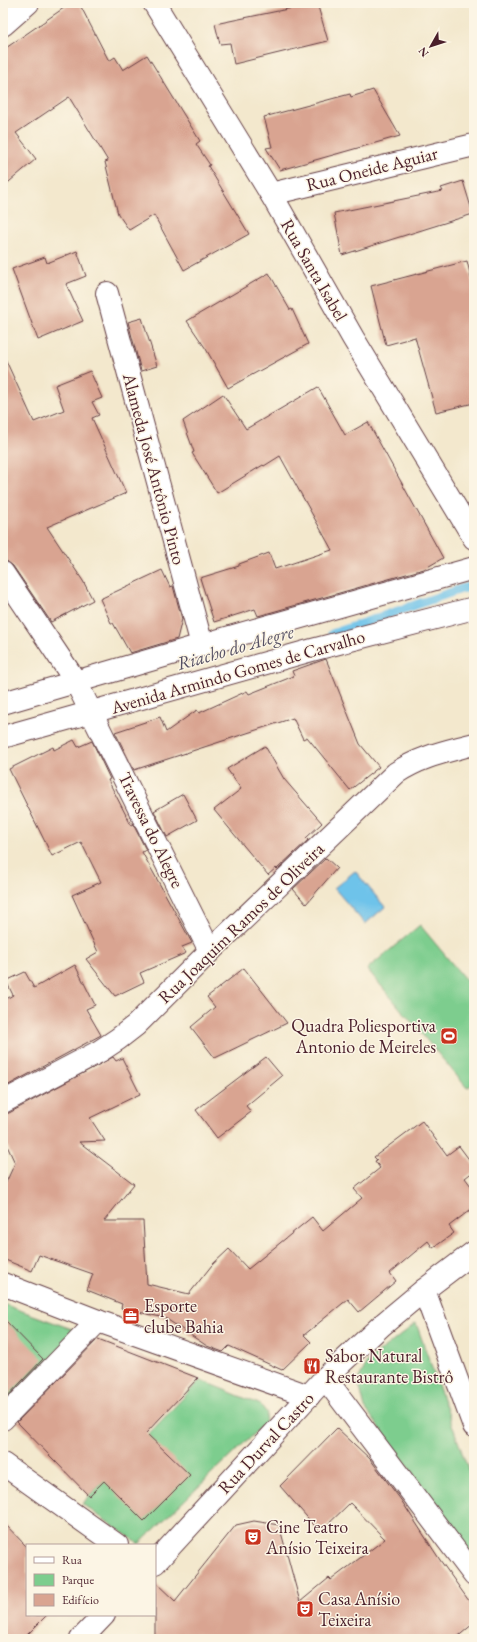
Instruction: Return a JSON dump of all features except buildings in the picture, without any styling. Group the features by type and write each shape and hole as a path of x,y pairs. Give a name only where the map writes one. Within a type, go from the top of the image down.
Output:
{"street":[{"path":"3,26 28,3"},
{"name":"Rua Santa Isabel","path":"154,3 270,194 354,338 474,538"},
{"name":"Rua Oneide Aguiar","path":"270,194 474,144"},
{"name":"Alameda José Antônio Pinto","path":"106,293 202,645"},
{"name":"Avenida Armindo Gomes de Carvalho","path":"3,703 78,684 202,645 474,568"},
{"path":"3,573 78,684"},
{"name":"Avenida Armindo Gomes de Carvalho","path":"3,737 312,650 474,608"},
{"name":"Travessa do Alegre","path":"78,684 210,951"},
{"name":"Rua Joaquim Ramos de Oliveira","path":"3,1102 118,1039 136,1025 210,951 396,773 413,762 431,755 474,744"},
{"name":"Rua Durval Castro","path":"156,1562 325,1378 382,1325 424,1290 474,1252"},
{"path":"3,1284 98,1321 309,1396"},
{"path":"424,1290 473,1419"},
{"path":"3,1418 98,1321"},
{"path":"325,1378 474,1575"},
{"path":"3,1464 116,1544"},
{"path":"81,1639 103,1616"}],"green space":[{"name":"Quadra Poliesportiva Antonio de Meireles","path":"420,925 474,990 474,1083 467,1088 367,969"},
{"path":"3,1304 80,1332 3,1409"},
{"path":"416,1323 474,1486 474,1557 365,1408 358,1380 368,1361"},
{"path":"200,1380 259,1404 267,1414 265,1423 139,1544 82,1504"}],"water":[{"path":"355,871 385,907 365,924 334,888"}],"waterway":[{"name":"Riacho do Alegre","path":"332,634 461,589 474,586"}],"place":[{"name":"Quadra Poliesportiva Antonio de Meireles","path":"449,1036"},
{"name":"Esporte clube Bahia","path":"131,1316"},
{"name":"Sabor Natural Restaurante Bistrô","path":"312,1366"},
{"name":"Cine Teatro Anísio Teixeira","path":"253,1537"},
{"name":"Casa Anísio Teixeira","path":"305,1609"}]}
